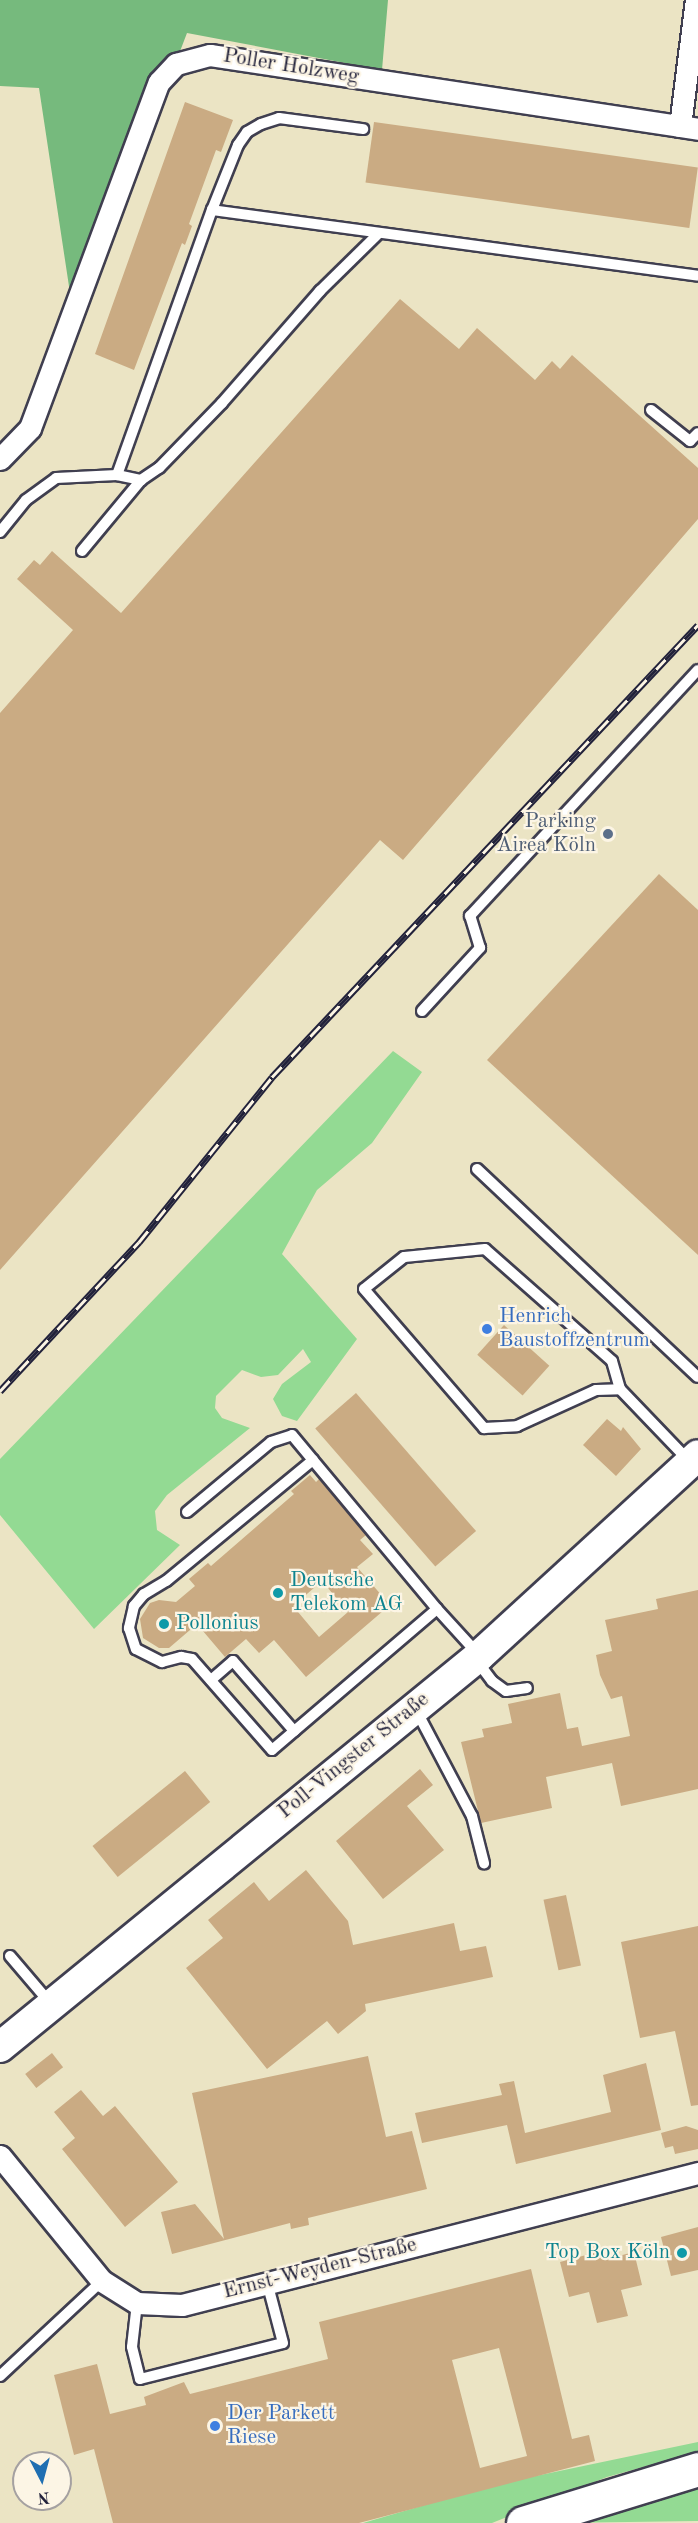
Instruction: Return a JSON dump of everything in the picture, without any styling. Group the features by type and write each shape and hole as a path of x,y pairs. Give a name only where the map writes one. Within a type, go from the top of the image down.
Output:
{"highway":[{"path":"523,2523 698,2469"}],"street":[{"path":"689,127 696,0"},
{"name":"Poller Holzweg","path":"0,459 30,428 159,82 176,63 210,55 689,127"},
{"name":"Poll-Vingster Straße","path":"0,2047 477,1657 694,1459"},
{"name":"Ernst-Weyden-Straße","path":"0,2156 102,2281 137,2303 182,2305 698,2173"}],"lane":[{"path":"117,476 212,210 238,145 247,132 279,118 363,129"},
{"path":"212,210 698,276"},
{"path":"82,551 141,480 167,460 320,291 378,234"},
{"path":"651,410 690,441 698,433"},
{"path":"0,532 26,500 56,478 117,476 141,480"},
{"path":"422,1011 480,948 470,916 698,670"},
{"path":"477,1169 698,1377"},
{"path":"620,1389 596,1390 517,1426 484,1428 364,1289 404,1257 485,1249 612,1361 620,1389 694,1459"},
{"path":"187,1512 271,1442 292,1435 477,1657 492,1681 506,1690 527,1688"},
{"path":"313,1460 134,1606 129,1628 136,1649 162,1662 181,1657 192,1659 272,1750 437,1609"},
{"path":"211,1680 233,1661 294,1731"},
{"path":"415,1707 472,1816 484,1863"},
{"path":"10,1956 51,2004"},
{"path":"0,2376 102,2281"},
{"path":"137,2303 132,2348 140,2379 283,2343 267,2282"}],"green space":[{"path":"0,0 388,0 382,70 187,33 75,326 39,88 0,86"},
{"path":"393,1051 422,1072 372,1143 317,1190 282,1254 357,1339 297,1421 282,1416 273,1399 282,1384 311,1362 303,1349 278,1375 261,1377 242,1370 216,1396 215,1408 222,1418 250,1428 167,1495 155,1511 157,1530 180,1545 94,1629 0,1515 0,1459"},
{"path":"698,2442 698,2452 607,2477 492,2523 363,2523 497,2484"},
{"path":"698,2478 698,2521 558,2523"}],"building":[{"path":"185,102 233,120 221,152 216,150 189,224 192,226 185,245 182,243 134,370 95,354"},
{"path":"374,122 698,168 689,228 366,182"},
{"path":"400,299 459,349 477,328 535,380 552,361 560,369 572,355 698,468 698,519 403,860 380,840 0,1270 0,713 73,630 17,579 34,560 40,565 52,551 121,613"},
{"path":"659,874 698,910 698,1255 487,1060"},
{"path":"504,1325 549,1366 523,1396 477,1355"},
{"path":"356,1393 476,1531 435,1567 315,1428"},
{"path":"607,1419 621,1431 623,1427 641,1449 616,1476 583,1445"},
{"path":"310,1475 316,1482 319,1479 366,1535 360,1540 373,1554 357,1567 390,1605 306,1677 274,1640 259,1653 246,1639 225,1657 197,1624 169,1648 159,1648 143,1638 140,1619 150,1603 159,1600 176,1602 195,1586 189,1579 208,1563 211,1566 294,1494 291,1491","holes":["322,1581 348,1612 319,1637 293,1606"]},
{"path":"698,1590 698,1789 621,1806 612,1763 546,1777 552,1808 481,1823 461,1742 484,1737 482,1729 512,1723 508,1704 560,1693 567,1729 578,1727 582,1746 630,1736 622,1696 611,1699 600,1675 596,1655 612,1651 605,1620 658,1609 656,1599"},
{"path":"420,1769 433,1785 407,1806 444,1850 383,1899 336,1841"},
{"path":"185,1771 210,1802 118,1877 93,1846"},
{"path":"306,1870 348,1921 353,1945 454,1923 460,1951 486,1946 493,1977 365,2004 366,2011 338,2034 327,2021 267,2069 186,1968 223,1938 208,1920 254,1882 269,1901"},
{"path":"566,1895 581,1965 558,1970 544,1900"},
{"path":"698,1926 698,2105 691,2106 675,2031 640,2038 621,1942"},
{"path":"52,2053 63,2067 36,2088 25,2074"},
{"path":"368,2056 386,2137 412,2131 427,2189 308,2218 309,2225 291,2229 290,2223 172,2254 161,2212 195,2204 224,2239 192,2093"},
{"path":"646,2063 661,2130 516,2164 507,2125 422,2143 415,2113 502,2095 499,2084 514,2081 525,2133 611,2112 603,2075"},
{"path":"81,2090 103,2116 115,2106 178,2182 125,2227 62,2149 75,2138 54,2112"},
{"path":"686,2126 698,2130 698,2149 675,2154 673,2146 665,2148 661,2133"},
{"name":"Top Box Köln","path":"698,2227 698,2270 671,2276 661,2237"},
{"path":"601,2251 603,2260 634,2252 642,2285 621,2290 628,2316 597,2323 589,2292 569,2297 560,2262"},
{"path":"531,2269 572,2439 589,2435 595,2461 359,2523 113,2523 94,2449 74,2455 54,2375 97,2364 110,2414 146,2405 144,2397 184,2382 190,2394 328,2359 319,2322","holes":["499,2348 527,2456 480,2468 452,2360"]}],"railway":[{"path":"0,1391 139,1242 272,1077 698,625"}],"place":[{"name":"Parking Airea Köln","path":"608,834"},
{"name":"Henrich Baustoffzentrum","path":"487,1329"},
{"name":"Deutsche Telekom AG","path":"278,1593"},
{"name":"Pollonius","path":"164,1624"},
{"name":"Top Box Köln","path":"682,2253"},
{"name":"Der Parkett Riese","path":"215,2426"}]}
